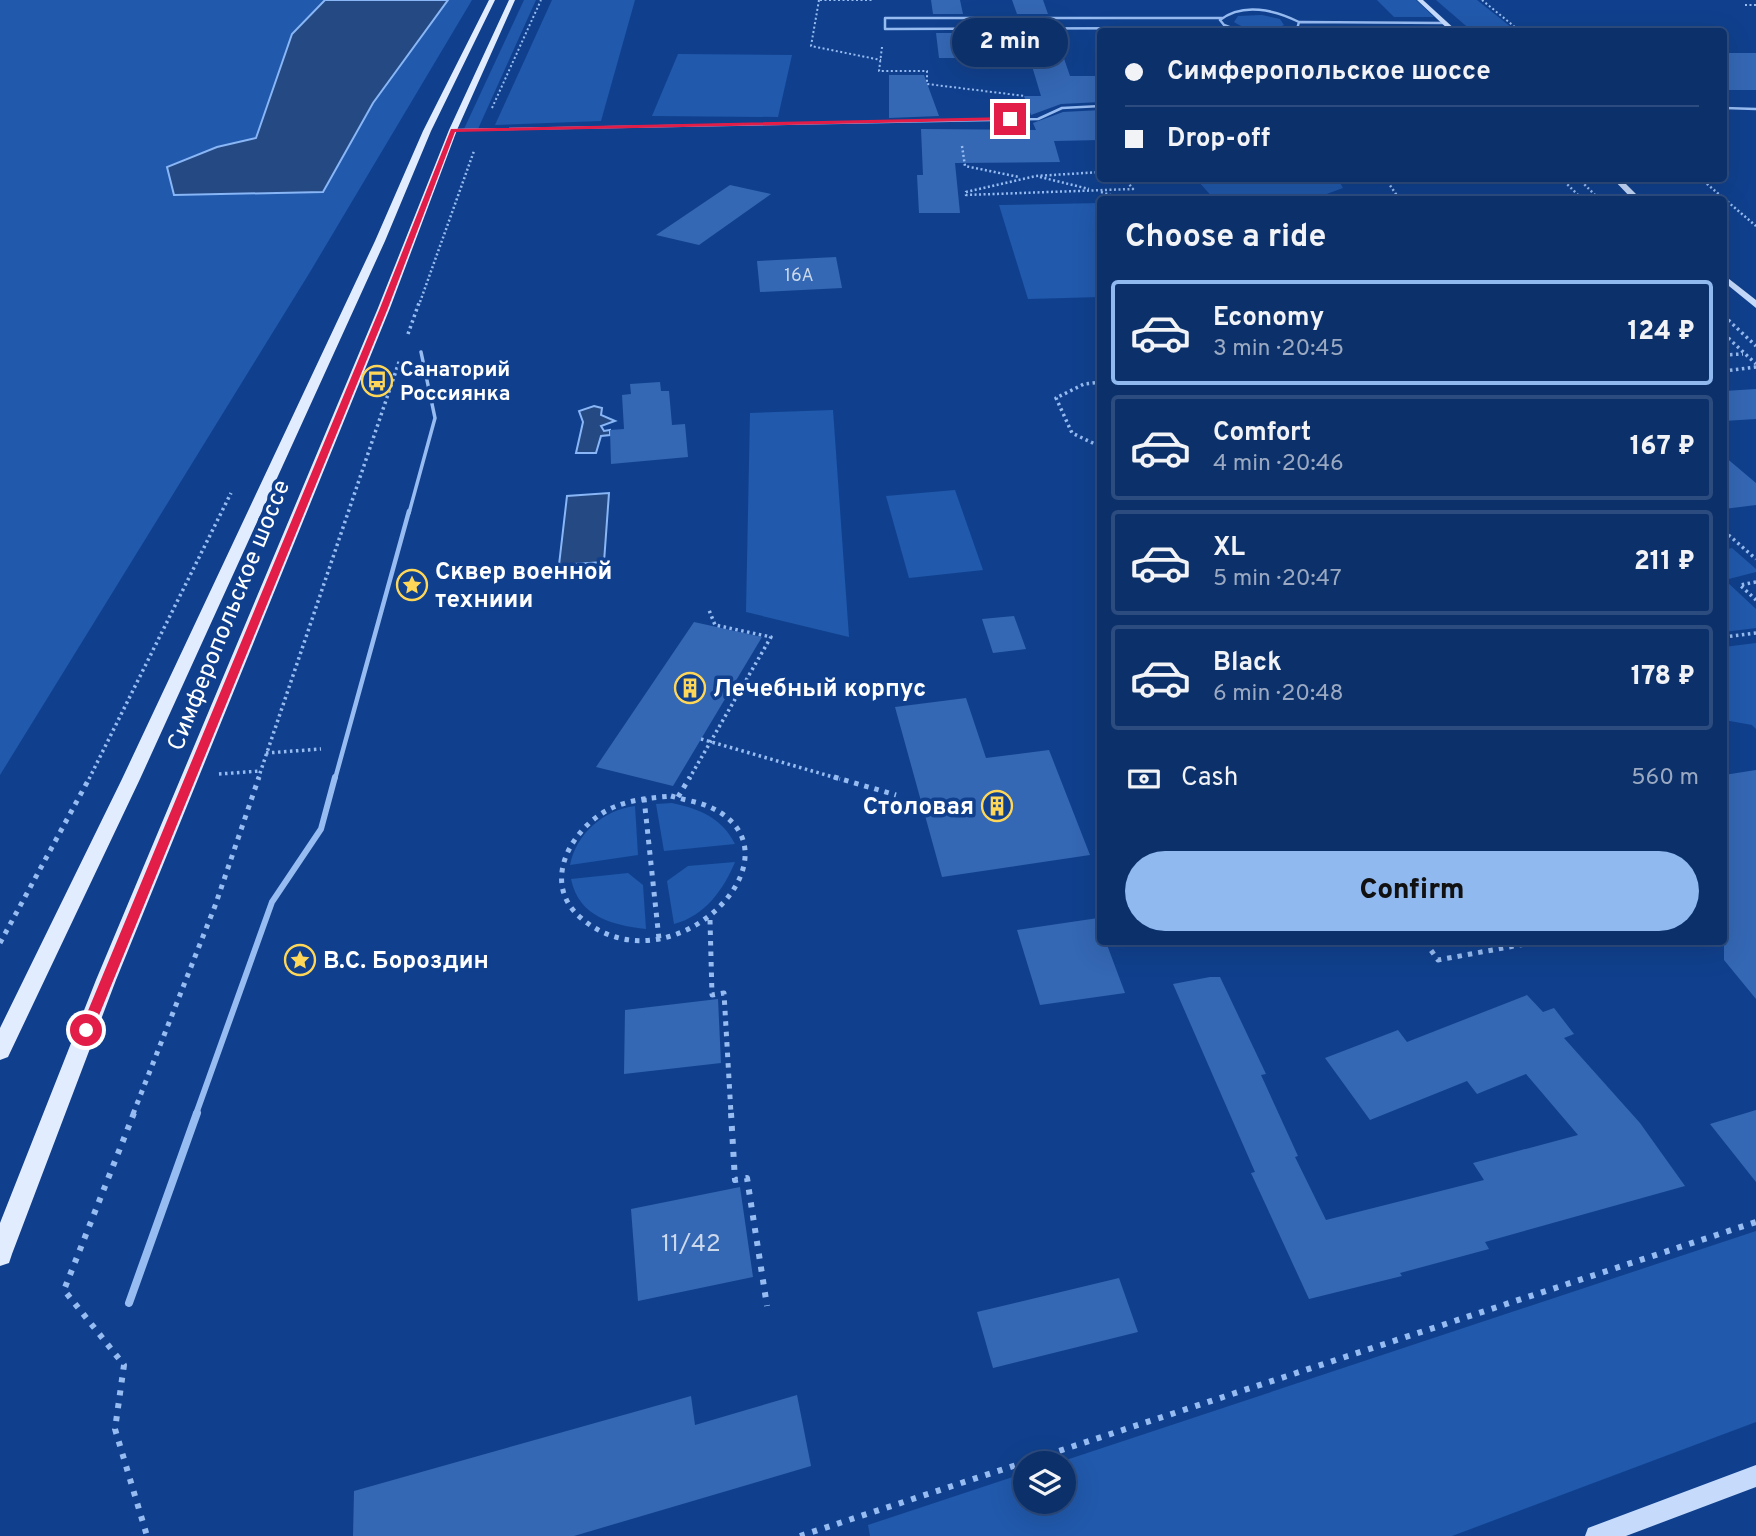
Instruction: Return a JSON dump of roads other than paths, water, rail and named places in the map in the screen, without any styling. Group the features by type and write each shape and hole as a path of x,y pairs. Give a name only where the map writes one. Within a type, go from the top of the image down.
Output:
{"main road":[{"name":"Симферопольское шоссе","path":"0,1050 137,767 380,241 427,131 492,0"},
{"name":"Симферопольское шоссе","path":"0,1254 106,980 384,308 453,130 512,0"}],"street":[{"path":"1420,0 1451,28"},
{"path":"1619,182 1634,196"},
{"path":"1727,281 1756,305"},
{"path":"1595,1536 1756,1476"}],"lane":[{"path":"1097,28 885,29 885,18 1222,18 1233,12 1259,11 1276,13 1299,22 1446,23"},
{"path":"1222,18 1220,20 1229,28"},
{"path":"1297,28 1299,22"},
{"path":"453,130 1038,119 1062,108 1097,107"},
{"path":"1727,108 1756,109"},
{"path":"129,1303 272,902 321,829 435,418 421,352"}],"place":[{"name":"Санаторий Россиянка","path":"377,381"},
{"name":"Сквер военной техниии","path":"412,585"},
{"name":"Лечебный корпус","path":"690,688"},
{"name":"Столовая","path":"997,806"},
{"name":"В.С. Бороздин","path":"300,960"}]}
